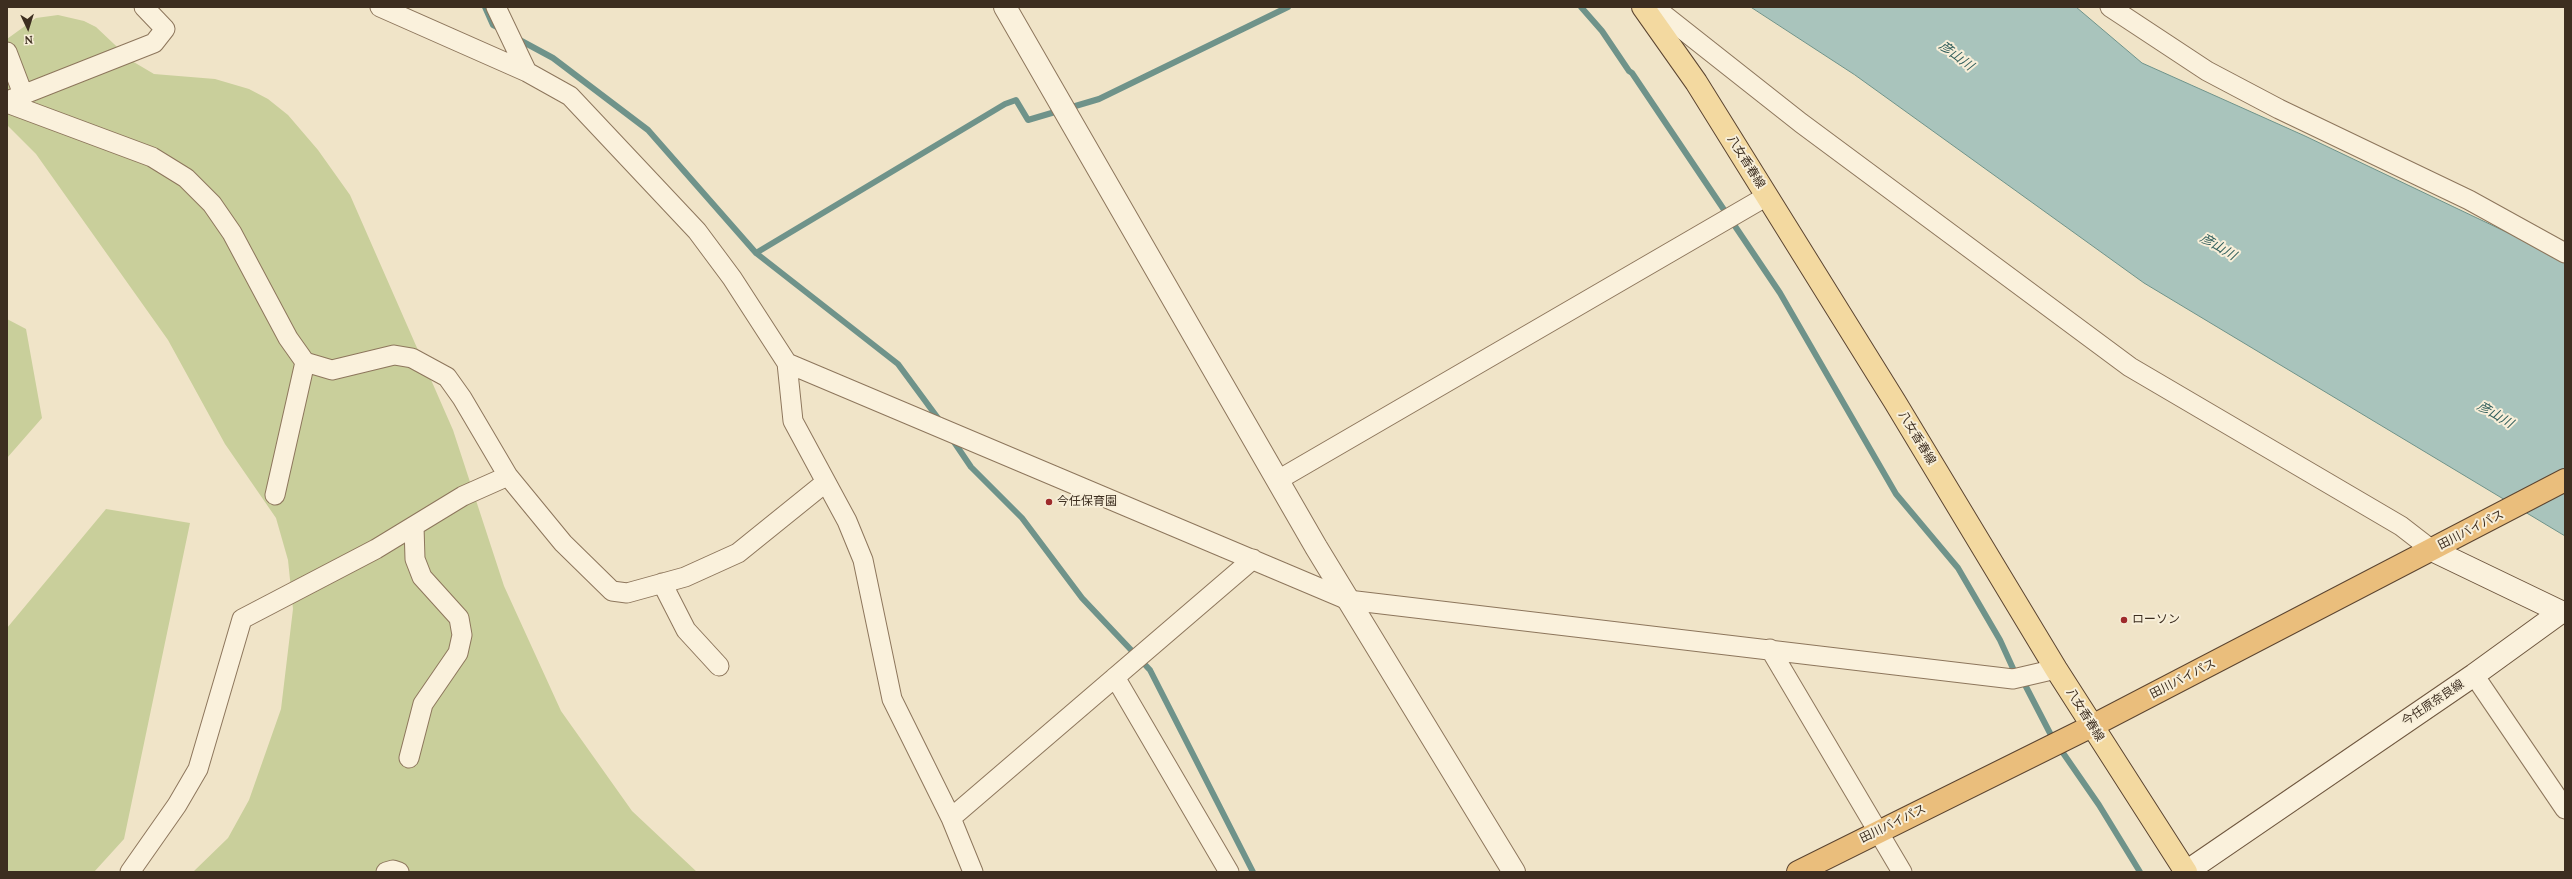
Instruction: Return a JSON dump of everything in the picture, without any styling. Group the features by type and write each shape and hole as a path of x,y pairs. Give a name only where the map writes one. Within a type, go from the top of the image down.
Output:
{"highway":[{"name":"田川バイパス","path":"1798,872 2092,726 2565,480"}],"main road":[{"name":"八女香春線","path":"1643,7 1696,82 2056,669 2186,872"}],"street":[{"path":"12,99 154,43 165,29 144,7"},
{"path":"380,7 527,72 570,96 697,231 732,278 787,363 793,421 847,521 863,560 892,700 950,818 973,872"},
{"path":"496,7 527,72"},
{"path":"1005,7 1348,600 1514,872"},
{"path":"1654,7 1801,123 2130,366 2401,526 2441,545"},
{"path":"2110,7 2214,74 2279,109 2468,200 2565,253"},
{"path":"7,52 12,99"},
{"path":"12,99 152,157 186,178 212,204 220,216 288,338 306,362 332,370 394,355 412,358 447,377 462,398 508,476 562,543 612,591 627,593 685,577 738,552 826,482"},
{"path":"1278,480 1767,196"},
{"path":"275,495 306,362"},
{"path":"787,363 1348,600 2013,679 2056,669"},
{"path":"130,872 176,805 198,769 242,619 376,549 463,496 508,476"},
{"path":"409,758 422,704 458,653 462,635 459,618 422,577 415,559 414,526"},
{"name":"今任原奈良線","path":"2186,872 2563,613 2441,545"},
{"path":"950,818 1253,559"},
{"path":"662,583 686,630 719,666"},
{"path":"1770,649 1902,872"},
{"path":"2474,675 2565,809"},
{"path":"1115,677 1229,872"},
{"path":"386,872 393,870 399,872"}],"green space":[{"path":"58,15 84,21 96,27 132,61 154,74 215,79 249,89 268,99 288,115 318,150 350,195 453,430 504,586 561,711 632,811 697,872 193,872 228,838 249,800 281,709 293,609 288,560 276,518 225,444 168,340 36,154 7,125 7,39 36,18"},
{"path":"7,319 26,329 42,418 7,458"},
{"path":"106,509 190,523 124,839 94,872 7,872 7,628"}],"water":[{"name":"彦山川","path":"1751,7 2076,7 2142,63 2305,136 2565,260 2565,536 2144,283 1855,75"}],"waterway":[{"path":"485,7 493,25 501,29"},
{"path":"756,253 1005,104 1016,100 1028,120 1099,99 1288,7"},
{"path":"1581,7 1602,31 1629,71 1632,73 1780,293 1896,494 1958,568 2000,640 2016,675 2022,679 2052,737 2099,805 2140,872"},
{"path":"516,38 553,58 648,130 756,253 898,364 940,421"},
{"path":"952,439 971,467 1022,518 1082,598 1150,670 1253,872"}],"place":[{"name":"今任保育園","path":"1049,502"},
{"name":"ローソン","path":"2124,620"}]}
